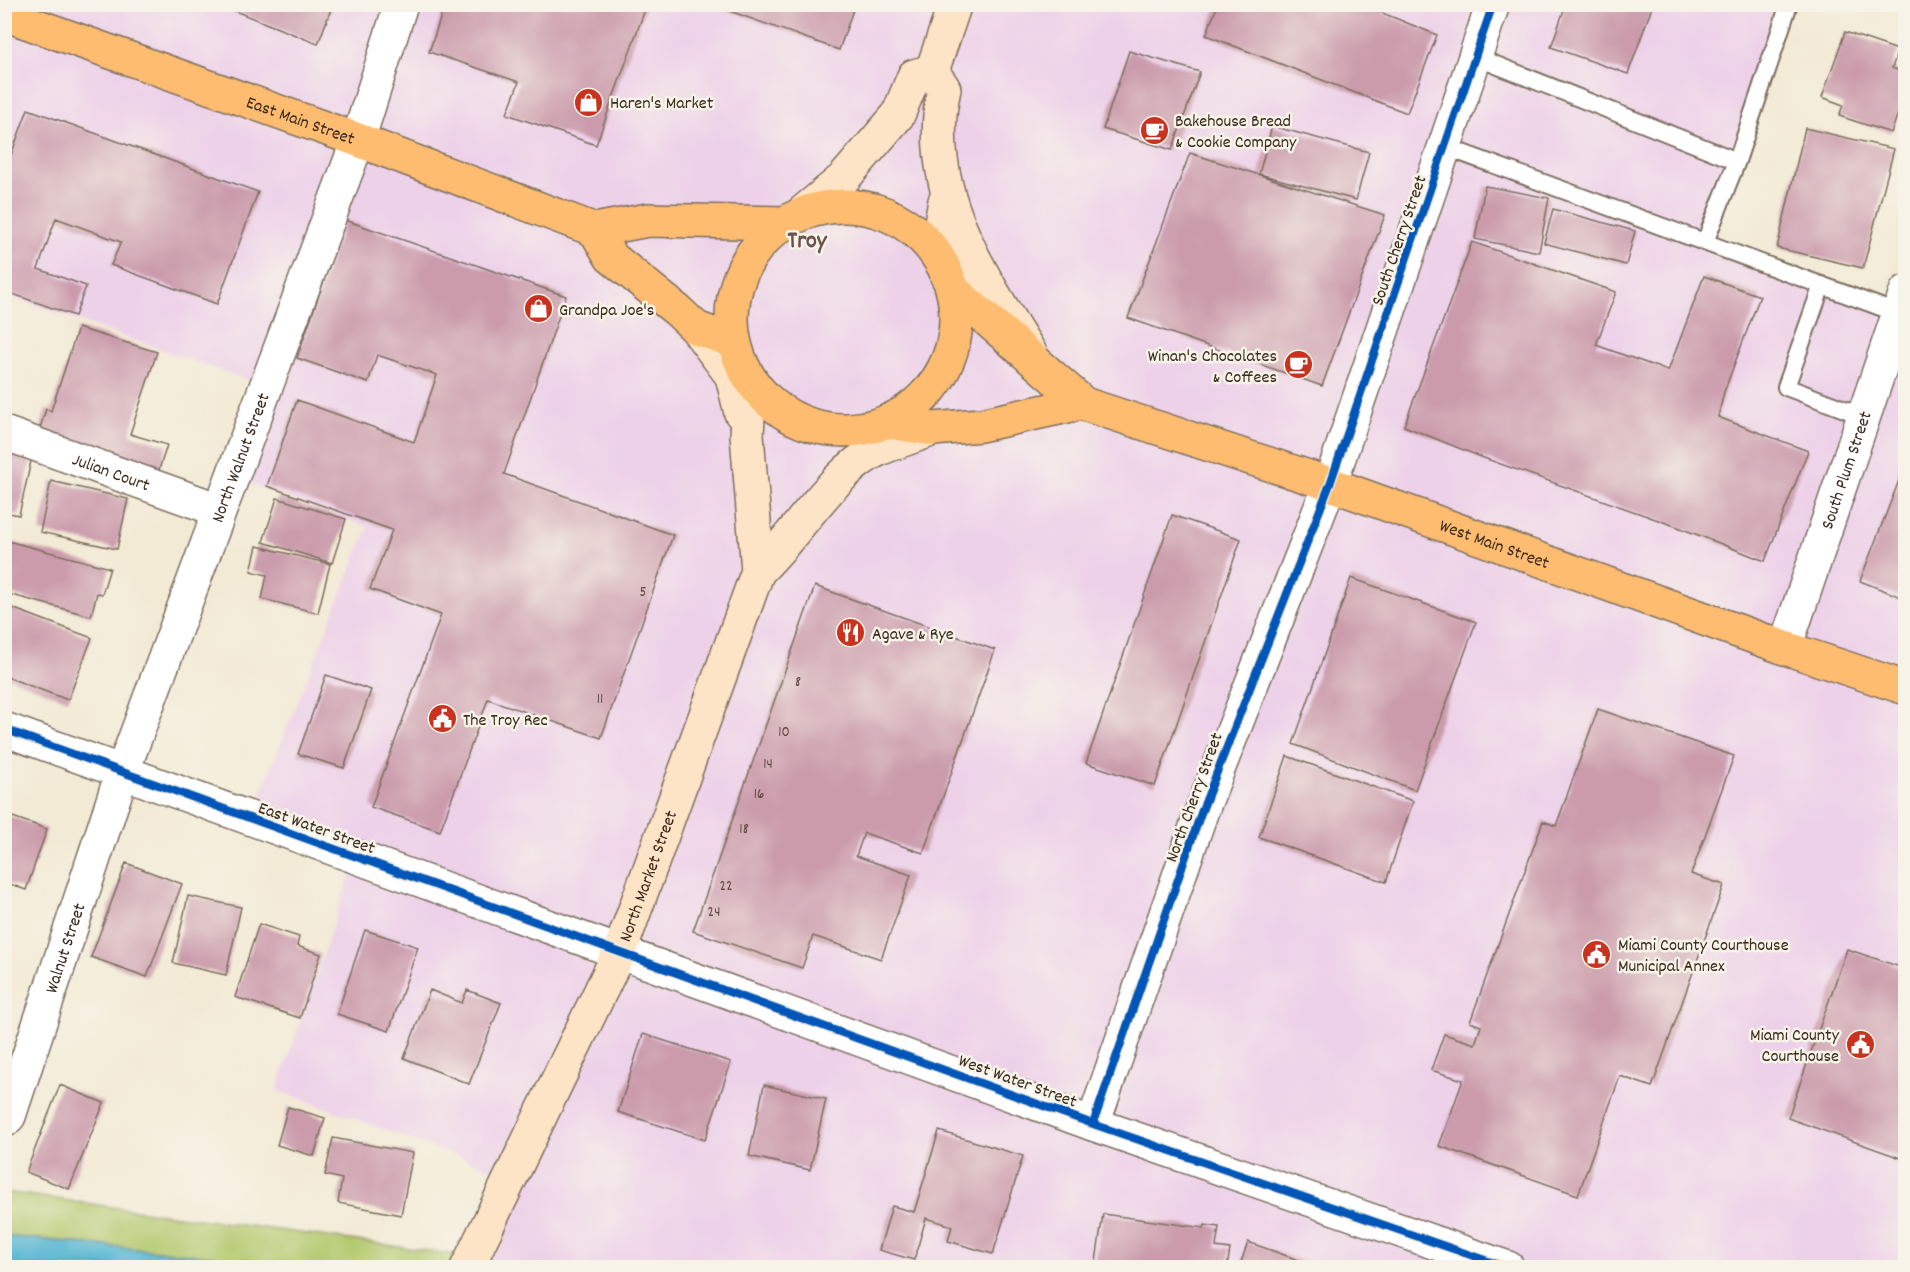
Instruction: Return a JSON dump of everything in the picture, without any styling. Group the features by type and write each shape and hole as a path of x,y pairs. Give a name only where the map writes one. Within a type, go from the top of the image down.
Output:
{"main road":[{"path":"932,71 955,4"},
{"name":"East Main Street","path":"4,14 358,140 595,230"},
{"path":"932,71 944,89 939,112 942,160 954,219 976,262 1036,364"},
{"path":"932,71 914,76 897,115 844,178 794,218 776,228 753,250 738,278 731,309 733,341 750,381 775,407 808,425 844,431 885,423 933,429 981,425 1082,403"},
{"path":"859,462 885,423 916,405 938,382 952,353 957,322 940,229 947,187"},
{"path":"747,435 732,376 696,328 678,310 611,257 595,230 648,220 794,218 842,205 881,211 915,230 951,283 1036,364 1082,403"},
{"path":"696,328 733,341"},
{"path":"750,381 747,435 758,571"},
{"name":"West Main Street","path":"1082,403 1330,484 1785,648 1905,688"},
{"path":"758,571 777,554 807,513 859,462 876,450 933,429"},
{"name":"North Market Street","path":"467,1268 620,951 758,571"}],"street":[{"name":"North Walnut Street","path":"122,773 358,140 401,4"},
{"name":"South Cherry Street","path":"1330,484 1493,4"},
{"name":"South Plum Street","path":"1785,648 1863,416 1903,307"},
{"name":"Julian Court","path":"4,433 219,510"},
{"name":"North Cherry Street","path":"1094,1124 1202,813 1330,484"},
{"name":"East Water Street","path":"4,729 620,951"},
{"name":"Walnut Street","path":"4,1121 9,1116 122,773"},
{"name":"West Water Street","path":"620,951 1094,1124 1508,1268"}],"lane":[{"path":"1705,242 1737,161 1789,4"},
{"path":"1476,57 1737,161"},
{"path":"1446,147 1822,285 1903,307"},
{"path":"1822,285 1786,387 1863,416"}],"shaded area":[{"path":"5,5 1789,5 1705,242 1905,316 1905,1267 512,1268 472,1257 511,1176 277,1090 356,857 250,820 368,527 232,477 265,386 5,295"}],"green space":[{"path":"5,1192 472,1257 512,1267 320,1267 5,1236"}],"water":[{"path":"5,1236 320,1267 5,1267"}],"building":[{"path":"217,4 333,4 318,44"},
{"path":"445,4 647,4 596,145 507,114 519,82 429,52"},
{"path":"710,4 855,4 839,50"},
{"path":"1218,4 1360,4 1437,35 1407,113 1206,35"},
{"path":"1566,4 1653,4 1628,74 1551,47"},
{"path":"1845,32 1898,50 1892,68 1906,73 1906,91 1891,133 1839,116 1843,105 1822,97"},
{"path":"1129,51 1200,72 1172,150 1103,129"},
{"path":"28,109 258,192 217,304 111,265 121,242 56,218 38,269 86,286 75,316 4,291 4,174"},
{"path":"1272,126 1369,152 1356,200 1259,174"},
{"path":"1805,128 1894,149 1863,268 1777,248"},
{"path":"1190,153 1385,215 1322,386 1128,318"},
{"path":"1485,186 1549,198 1539,252 1475,239"},
{"path":"1553,209 1635,231 1626,265 1544,243"},
{"path":"345,220 566,296 504,474 673,535 601,738 488,699 440,831 371,807 441,615 370,589 392,530 267,486 297,400 414,442 437,375 377,355 368,383 297,358"},
{"path":"1472,242 1616,292 1596,345 1668,371 1704,276 1760,296 1724,392 1718,417 1808,451 1765,561 1675,526 1481,457 1404,426"},
{"path":"78,328 157,352 130,434 167,445 155,482 35,444 46,409 51,411"},
{"path":"4,446 33,452 19,515 4,512"},
{"path":"1903,470 1906,470 1906,599 1860,581"},
{"path":"51,481 128,499 117,549 40,532"},
{"path":"277,498 346,519 332,563 263,542"},
{"path":"1172,515 1241,539 1155,786 1086,763"},
{"path":"4,540 110,568 102,594 97,593 91,616 4,593"},
{"path":"257,546 330,564 318,613 262,599 267,575 251,571"},
{"path":"1351,578 1476,622 1415,790 1293,744"},
{"path":"815,586 995,650 923,853 864,833 856,856 911,875 881,959 813,936 802,968 693,931"},
{"path":"4,605 92,638 68,700 4,676"},
{"path":"326,675 371,690 344,768 298,754"},
{"name":"Miami County Courthouse Municipal Annex","path":"1598,709 1734,756 1691,874 1724,885 1652,1087 1620,1076 1578,1195 1439,1146 1463,1080 1431,1070 1444,1034 1475,1044 1481,1026 1470,1022 1543,821 1556,826"},
{"path":"1287,756 1413,801 1386,882 1259,837"},
{"path":"4,814 47,829 26,890 4,882"},
{"path":"126,863 182,884 147,977 91,957"},
{"path":"188,896 241,907 226,975 173,963"},
{"path":"259,924 299,937 297,946 321,954 300,1018 235,997"},
{"path":"365,930 418,947 389,1031 337,1014"},
{"name":"Miami County Courthouse","path":"1847,949 1906,969 1906,1160 1788,1118"},
{"path":"430,990 462,1003 467,990 501,1003 469,1084 404,1058"},
{"path":"643,1034 731,1062 705,1140 618,1112"},
{"path":"60,1085 104,1103 69,1189 26,1172"},
{"path":"764,1085 826,1099 810,1170 749,1156"},
{"path":"288,1107 325,1118 314,1156 277,1145"},
{"path":"939,1131 1023,1156 993,1254 948,1241 952,1226 926,1218 914,1260 879,1250 892,1206 914,1212"},
{"path":"333,1138 413,1153 401,1215 338,1203 342,1179 325,1175"},
{"path":"1103,1214 1204,1228 1205,1225 1219,1227 1216,1247 1230,1249 1227,1268 1095,1268"},
{"path":"1248,1242 1318,1267 1318,1268 1239,1268"}],"cycle path":[{"path":"1093,1124 1201,813 1330,484 1493,4"},
{"path":"4,729 1093,1124 1508,1268"}],"place":[{"name":"Haren's Market","path":"589,102"},
{"name":"Bakehouse Bread & Cookie Company","path":"1154,130"},
{"name":"Grandpa Joe's","path":"538,309"},
{"name":"Winan's Chocolates & Coffees","path":"1298,365"},
{"name":"Agave & Rye","path":"851,633"},
{"name":"The Troy Rec","path":"442,719"},
{"name":"Miami County Courthouse Municipal Annex","path":"1597,954"},
{"name":"Miami County Courthouse","path":"1860,1044"}],"district":[{"name":"Troy","path":"807,239"}]}
